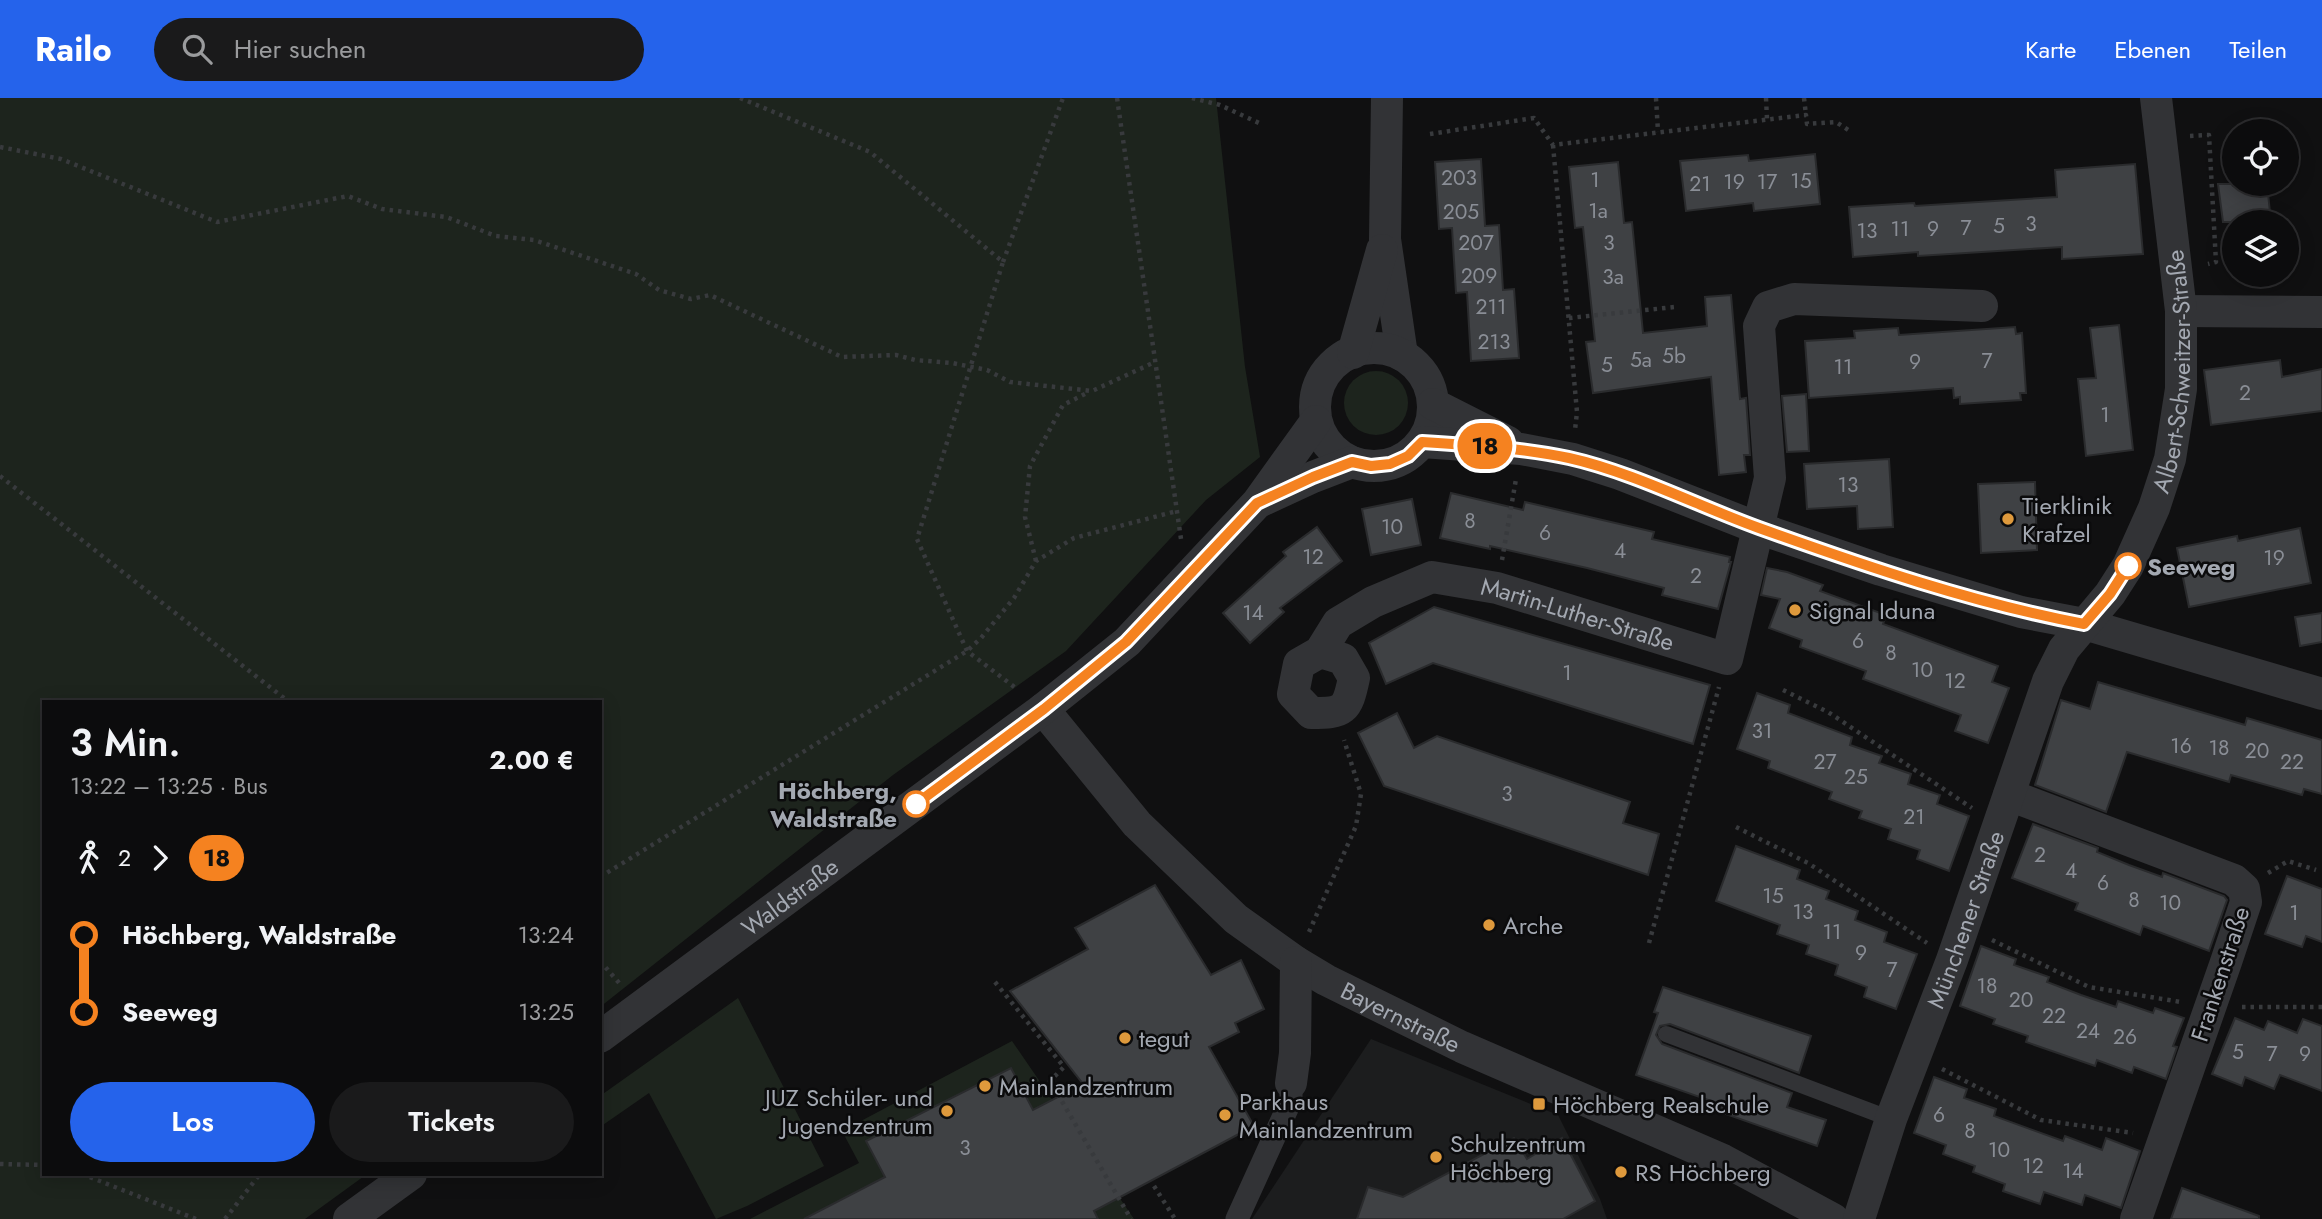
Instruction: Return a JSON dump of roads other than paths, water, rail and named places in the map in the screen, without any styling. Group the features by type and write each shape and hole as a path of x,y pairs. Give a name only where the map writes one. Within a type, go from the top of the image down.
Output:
{"street":[{"path":"1387,98 1385,239 1402,355"},
{"name":"Albert-Schweitzer-Straße","path":"2084,624 2110,594 2128,566 2154,508 2170,459 2181,389 2181,311 2156,98"},
{"path":"1353,353 1385,239"},
{"path":"1758,528 1770,478 1759,326 1768,307 1794,299 1982,306"},
{"path":"2181,311 2322,312"},
{"path":"1363,349 1383,349 1402,355 1418,367 1429,384 1433,404 1431,424 1422,442 1408,456 1390,464 1371,466 1352,462 1336,452 1324,438 1316,421 1315,402 1319,384 1330,368 1344,356 1363,349"},
{"path":"1433,404 1521,449"},
{"name":"Waldstraße","path":"602,1036 1044,709 1126,642 1257,503 1316,421"},
{"path":"1422,442 1521,449 1573,459 1620,474 1758,528 1881,570 2021,612 2084,624 2322,694"},
{"name":"Waldstraße","path":"1257,503 1352,462"},
{"name":"Martin-Luther-Straße","path":"1320,653 1343,659 1354,678 1349,702 1336,713 1311,713 1293,694 1299,664 1320,653 1338,623 1373,602 1432,577 1497,588 1727,659 1758,528"},
{"name":"Münchener Straße","path":"1859,1219 1891,1119 1952,960 2048,681 2064,649 2084,624"},
{"name":"Bayernstraße","path":"1044,709 1137,824 1236,919 1296,962 1326,980 1462,1047 1723,1160 1833,1219"},
{"name":"Frankenstraße","path":"2009,795 2234,880 2244,889 2246,902 2136,1219"},
{"path":"1237,1219 1291,1100 1295,1053 1296,962"},
{"path":"349,1219 408,1176"}],"lane":[{"path":"1666,1034 1891,1119"}],"place":[{"name":"Tierklinik Krafzel","path":"2008,519"},
{"name":"Seeweg","path":"2128,566"},
{"name":"Signal Iduna","path":"1795,610"},
{"name":"Höchberg, Waldstraße","path":"916,804"},
{"name":"Arche","path":"1489,925"},
{"name":"tegut","path":"1125,1038"},
{"name":"Mainlandzentrum","path":"985,1086"},
{"name":"Höchberg Realschule","path":"1539,1104"},
{"name":"JUZ Schüler- und Jugendzentrum","path":"947,1111"},
{"name":"Parkhaus Mainlandzentrum","path":"1225,1115"},
{"name":"Schulzentrum Höchberg","path":"1436,1157"},
{"name":"RS Höchberg","path":"1621,1172"}]}
